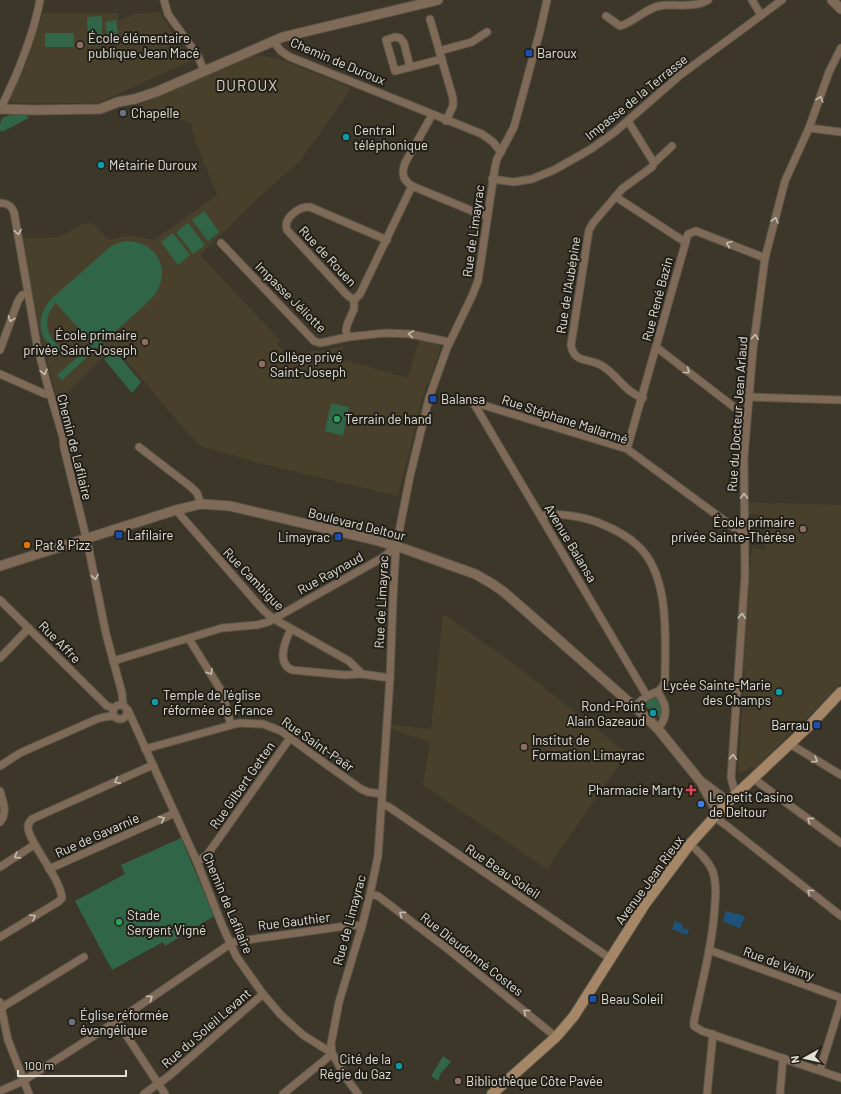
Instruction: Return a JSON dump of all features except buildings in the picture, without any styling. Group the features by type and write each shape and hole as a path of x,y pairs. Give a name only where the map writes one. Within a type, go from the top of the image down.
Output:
{"main road":[{"name":"Avenue Jean Rieux","path":"492,1094 556,1037 574,1016 645,904 690,844 732,798 819,716 841,692"}],"street":[{"path":"0,108 22,63 32,36 40,0"},
{"path":"164,0 168,14 198,56 204,71"},
{"path":"273,41 296,33 438,0"},
{"name":"Rue de Limayrac","path":"332,1053 331,1044 339,1002 362,926 378,856 390,678 396,547 410,476 426,408 438,370 449,342 478,282 492,179 496,163 509,138 519,111 547,0"},
{"path":"606,16 615,24 620,26 626,24 650,9 659,6 700,4 708,0"},
{"path":"752,0 761,15"},
{"name":"Impasse de la Terrasse","path":"492,179 504,182 523,182 542,176 590,149 616,131 679,76 782,0"},
{"path":"832,0 841,9"},
{"path":"430,19 453,98 453,106 446,120"},
{"path":"439,51 472,42 487,32"},
{"path":"410,67 404,43 400,38 395,37 386,40 395,71 442,59"},
{"name":"Chemin de Duroux","path":"0,108 8,110 100,109 118,102 135,99 156,92 273,41 281,51 290,57 488,137 501,152"},
{"name":"Rue du Docteur Jean Arlaud","path":"732,798 731,778 745,576 744,457 756,322 765,258 785,181 809,128 829,72 838,57 841,48"},
{"path":"432,115 402,170 406,181 412,186 487,216"},
{"path":"628,121 654,162"},
{"path":"809,128 841,132"},
{"name":"Rue de l'Aubépine","path":"643,398 631,392 604,366 578,358 574,355 571,345 589,230 593,223 622,189 652,167 654,162 672,146"},
{"name":"Rue de Rouen","path":"348,337 346,325 354,309 354,300 360,294 412,186"},
{"path":"616,197 685,242 688,234 696,231 765,258"},
{"name":"Chemin de Lafilaire","path":"0,203 8,204 12,207 14,212 37,344 63,437 64,448 87,539 106,634 125,708 139,734 197,862 230,944 245,969 263,994 282,1016 302,1035 332,1053"},
{"name":"Rue de Rouen","path":"354,300 347,295 287,230 287,220 300,208 305,206 310,207 387,240"},
{"name":"Rue René Bazin","path":"627,449 643,398 685,242"},
{"name":"Impasse Jéliotte","path":"221,243 314,341 320,343 348,337 400,333 449,342"},
{"path":"0,350 18,301 22,295 28,292"},
{"path":"656,347 747,417"},
{"path":"0,374 45,394 50,394"},
{"path":"749,397 841,400"},
{"name":"Rue Stéphane Mallarmé","path":"473,402 627,449 744,535"},
{"name":"Avenue Balansa","path":"473,402 648,696"},
{"path":"138,447 191,487 197,494 201,504"},
{"name":"Boulevard Deltour","path":"0,566 176,510 201,504 230,506 372,539 463,569 491,583 546,628 658,729 701,782 718,813"},
{"name":"Rue Cambigue","path":"176,510 264,611 274,619 349,661 362,674"},
{"path":"541,516 554,514 585,518 619,531 638,546 653,566 659,581 663,608 665,681 663,688 648,696 635,707"},
{"name":"Rue Raynaud","path":"113,661 222,628 257,625 274,619 285,611 382,558 396,547"},
{"name":"Rue Affre","path":"0,600 116,714"},
{"path":"0,658 29,628"},
{"path":"291,629 282,656 285,666 292,670 345,675 362,674 390,678"},
{"path":"189,639 222,692 231,725"},
{"path":"658,692 663,702 665,717 658,729"},
{"path":"102,701 104,710 102,717"},
{"path":"0,766 20,753 102,717 116,714 127,715 125,708 118,705 116,714"},
{"name":"Chemin de Lafilaire","path":"116,714 139,734"},
{"name":"Rue Saint-Paër","path":"145,749 231,725 248,722 264,724 282,731 308,752 361,789 368,792 382,794"},
{"name":"Rue Gilbert Getten","path":"197,862 207,855 290,738"},
{"path":"790,744 841,775"},
{"name":"Rue de Gavarnie","path":"153,765 32,819 28,825 28,831 34,845 49,869 175,813"},
{"path":"754,778 841,843"},
{"name":"Boulevard Deltour","path":"701,782 732,798"},
{"path":"0,791 5,811 0,822"},
{"name":"Rue Beau Soleil","path":"382,804 390,807 611,959"},
{"path":"718,813 720,821 841,916"},
{"path":"690,844 703,856 710,866 714,877 715,911 709,950 694,1024 698,1030 841,1078"},
{"path":"0,867 34,845"},
{"path":"0,937 58,902 62,898 49,869"},
{"name":"Rue Dieudonné Costes","path":"370,894 378,896 449,950 556,1037"},
{"name":"Rue Gauthier","path":"0,1091 23,1081 238,940 353,925 362,926"},
{"name":"Rue de Valmy","path":"709,950 841,998"},
{"path":"29,1094 8,1040 1,1005 84,957"},
{"name":"Rue du Soleil Levant","path":"144,1094 159,1084 263,994"},
{"path":"820,1070 838,1021 841,1002"},
{"path":"116,1021 165,1094"},
{"path":"707,1094 713,1034"},
{"path":"283,1094 332,1053 346,1078 358,1094"},
{"path":"780,1094 783,1058"},
{"path":"292,1087 296,1094"}],"shaded area":[{"name":"École élémentaire publique Jean Macé","path":"159,12 190,61 98,103 12,103 10,97 28,60 43,13 117,13 119,21 135,14"},
{"path":"253,56 277,58 352,88 300,161 257,199 200,255 281,341 277,344 290,356 344,346 340,359 408,378 419,339 441,346 429,383 427,382 398,496 263,464 201,446 184,429 114,346 58,402 41,337 22,238 54,238 68,233 72,229 82,224 93,223 109,240 131,235 154,240 217,195 195,140 191,123 159,113 139,109 139,105"},
{"path":"748,502 841,505 841,683 754,769 751,766 743,773 738,773 745,671 743,670 752,548 765,550 766,525 757,524 758,514 748,514"},
{"name":"Institut de Formation Limayrac","path":"443,614 510,661 627,753 547,869 423,785 430,742 391,729 391,725 431,729"}],"green space":[{"path":"102,16 102,45 88,46 87,17"},
{"path":"116,20 119,41 109,43 105,22"},
{"path":"45,33 74,33 74,47 45,47"},
{"path":"26,114 29,118 2,132 0,130 2,118 10,115"},
{"path":"204,211 219,232 208,241 192,220"},
{"path":"188,223 205,245 193,254 176,232"},
{"path":"173,233 190,255 178,265 161,242"},
{"path":"126,241 137,242 147,247 154,253 159,260 162,269 158,289 152,298 62,380 57,375 78,357 57,351 49,345 41,329 41,319 44,309 51,299 115,244","holes":["56,303 92,344 81,349 71,350 61,347 54,341 49,333 47,323 49,313"]},
{"path":"114,350 141,382 132,393 104,359"},
{"name":"Terrain de hand","path":"331,403 349,407 343,436 325,431"},
{"path":"654,697 659,701 661,706 661,718 653,712 656,711 656,708 653,708 652,711 644,705"},
{"path":"181,838 214,916 165,946 163,942 112,970 75,901 125,874 121,865"},
{"path":"443,1056 451,1062 441,1073 438,1081 431,1076"}],"water":[{"path":"726,911 737,913 745,917 740,928 726,923 723,920"},
{"path":"675,921 683,924 683,930 684,928 689,930 687,935 672,929"}],"place":[{"name":"École élémentaire publique Jean Macé","path":"80,45"},
{"name":"Baroux","path":"529,53"},
{"name":"Chapelle","path":"123,113"},
{"name":"Central téléphonique","path":"346,137"},
{"name":"Métairie Duroux","path":"101,165"},
{"name":"École primaire privée Saint-Joseph","path":"145,342"},
{"name":"Collège privé Saint-Joseph","path":"262,364"},
{"name":"Balansa","path":"433,399"},
{"name":"Terrain de hand","path":"337,419"},
{"name":"École primaire privée Sainte-Thérèse","path":"803,529"},
{"name":"Lafilaire","path":"119,535"},
{"name":"Limayrac","path":"338,537"},
{"name":"Pat & Pizz","path":"27,545"},
{"name":"Lycée Sainte-Marie des Champs","path":"779,692"},
{"name":"Temple de l'église réformée de France","path":"155,702"},
{"name":"Rond-Point Alain Gazeaud","path":"653,713"},
{"name":"Barrau","path":"817,725"},
{"name":"Institut de Formation Limayrac","path":"524,747"},
{"name":"Pharmacie Marty","path":"691,790"},
{"name":"Le petit Casino de Deltour","path":"701,804"},
{"name":"Stade Sergent Vigné","path":"119,922"},
{"name":"Beau Soleil","path":"593,999"},
{"name":"Église réformée évangélique","path":"72,1022"},
{"name":"Cité de la Régie du Gaz","path":"399,1066"},
{"name":"Bibliothèque Côte Pavée","path":"458,1081"}],"district":[{"name":"DUROUX","path":"247,86"}]}
